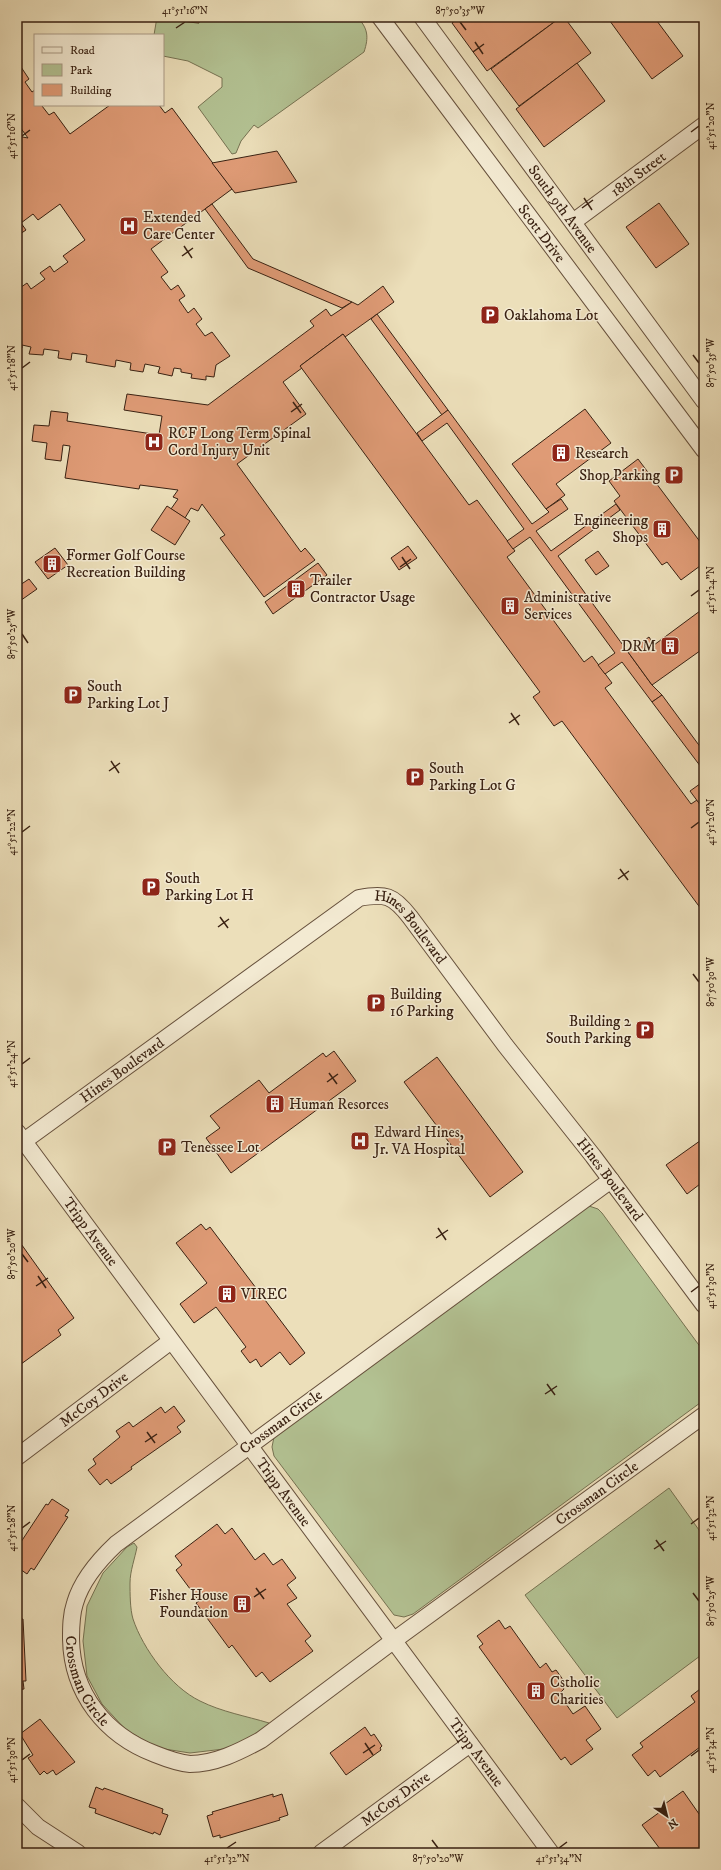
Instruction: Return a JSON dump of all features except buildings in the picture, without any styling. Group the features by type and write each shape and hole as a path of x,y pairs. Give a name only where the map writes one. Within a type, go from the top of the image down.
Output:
{"street":[{"name":"Scott Drive","path":"380,17 704,450"},
{"name":"South 9th Avenue","path":"422,17 704,401"},
{"name":"18th Street","path":"573,222 704,125"},
{"name":"Hines Boulevard","path":"20,1136 359,898 383,894 396,901 410,916 505,1045 594,1156 704,1305"},
{"name":"Tripp Avenue","path":"20,1136 551,1853"},
{"name":"Crossman Circle","path":"611,1180 249,1445 116,1544 97,1562 84,1582 75,1602 71,1622 73,1667 83,1691 96,1714 115,1732 141,1749 156,1755 190,1764 216,1760 239,1752 261,1740 393,1641 704,1415"},
{"name":"McCoy Drive","path":"17,1457 171,1341"},
{"name":"McCoy Drive","path":"320,1853 332,1846 470,1744"},
{"path":"17,1806 38,1826 78,1853"}],"green space":[{"path":"157,17 357,17 365,29 367,42 364,52 258,128 254,125 241,141 236,153 232,154 198,107 222,87 222,78 188,61 164,56 164,34 154,34"},
{"path":"589,1206 598,1209 602,1213 704,1352 704,1400 413,1614 404,1617 394,1615 274,1456 272,1447 274,1437 585,1207"},
{"path":"669,1488 704,1537 704,1653 617,1718 525,1595"},
{"path":"134,1543 137,1547 130,1578 131,1606 133,1619 144,1642 159,1666 189,1695 200,1701 234,1714 269,1723 269,1727 245,1743 224,1749 190,1753 158,1748 126,1730 102,1704 87,1676 83,1641 87,1606 103,1573 127,1547"}],"place":[{"name":"Extended Care Center","path":"129,226"},
{"name":"Oaklahoma Lot","path":"490,315"},
{"name":"RCF Long Term Spinal Cord Injury Unit","path":"154,442"},
{"name":"Research","path":"561,453"},
{"name":"Shop Parking","path":"674,475"},
{"name":"Engineering Shops","path":"662,529"},
{"name":"Former Golf Course Recreation Building","path":"52,564"},
{"name":"Trailer Contractor Usage","path":"296,589"},
{"name":"Administrative Services","path":"510,606"},
{"name":"DRM","path":"670,646"},
{"name":"South Parking Lot J","path":"73,695"},
{"name":"South Parking Lot G","path":"415,777"},
{"name":"South Parking Lot H","path":"151,887"},
{"name":"Building 16 Parking","path":"376,1003"},
{"name":"Building 2 South Parking","path":"645,1030"},
{"name":"Human Resorces","path":"275,1104"},
{"name":"Edward Hines, Jr. VA Hospital","path":"360,1141"},
{"name":"Tenessee Lot","path":"167,1147"},
{"name":"VIREC","path":"227,1294"},
{"name":"Fisher House Foundation","path":"242,1604"},
{"name":"Cstholic Charities","path":"536,1691"}]}
